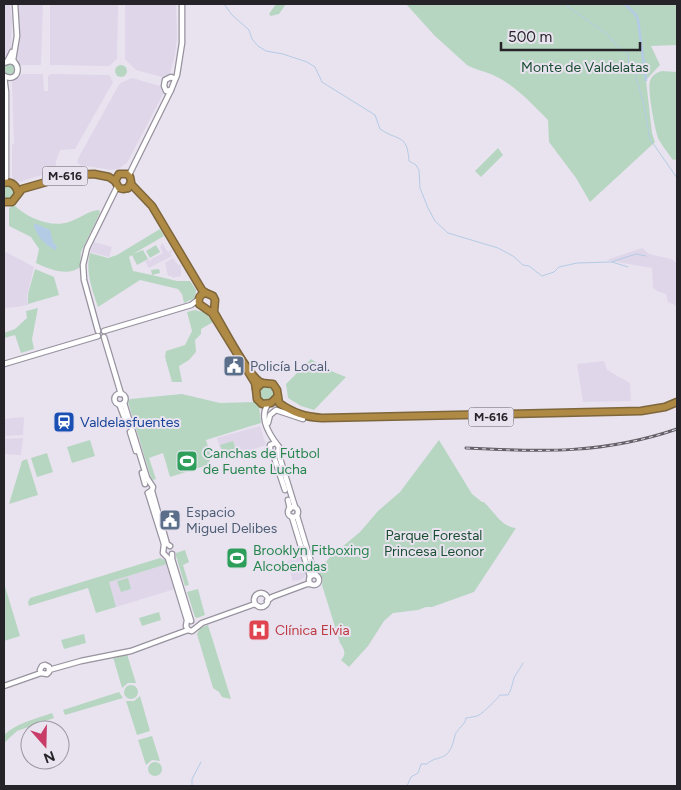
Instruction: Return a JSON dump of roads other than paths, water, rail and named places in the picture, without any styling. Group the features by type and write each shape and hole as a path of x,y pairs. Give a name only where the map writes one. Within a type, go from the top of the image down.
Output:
{"highway":[{"name":"M-616","path":"4,183 14,185 79,171 98,172 133,190 150,207 198,289 201,303 215,318 255,383 255,396 259,402 276,404 303,419 326,421 637,415 665,410 677,403"},
{"name":"M-616","path":"4,202 12,202 22,189 34,184 71,174 94,174 108,177 121,184 152,206 202,290 213,296 215,300 214,312 250,372 262,383 272,384 277,390 279,403 306,417 641,411 677,403"},
{"name":"M-616","path":"121,184 131,179 127,174"},
{"path":"121,184 127,174"},
{"path":"14,185 18,194"},
{"path":"206,293 201,303 214,305"},
{"path":"256,390 262,383"},
{"path":"270,404 277,397"}],"street":[{"path":"6,63 11,56 14,36 14,4"},
{"path":"14,4 17,28 13,60 17,67 17,72 8,82 8,165 9,179 14,185"},
{"path":"127,174 169,91 182,43 181,4"},
{"path":"6,63 15,63"},
{"path":"4,76 10,78"},
{"path":"4,76 6,85 6,178 4,183"},
{"path":"169,91 164,83 167,78 173,78"},
{"path":"127,174 137,150 169,91"},
{"path":"121,184 89,248 85,265 87,284 101,334 119,394 124,396 122,404 124,415 145,484 143,489 150,492"},
{"path":"4,363 201,303"},
{"path":"119,394 115,396 114,401 122,404"},
{"path":"259,402 272,444"},
{"path":"122,404 147,478 153,487 150,492 167,547 172,549 172,559 190,625"},
{"path":"270,404 264,414 272,444 269,450 276,453"},
{"path":"268,430 268,417 271,412 276,410 303,419"},
{"path":"254,602 262,606 266,598 312,578 295,516 298,512 292,508 276,453 278,446 272,444"},
{"path":"145,484 151,483"},
{"path":"292,508 288,514 295,516"},
{"path":"167,547 162,552 169,560 190,625"},
{"path":"167,556 172,554"},
{"path":"4,684 40,672 47,674 49,668 132,651 190,625 202,623 254,602 257,594 263,594 266,598"}],"water":[{"path":"34,223 50,230 53,242 57,247 56,250 48,246 41,239"}],"waterway":[{"path":"224,4 232,15 249,30 252,39 258,46 266,51 283,54 307,62 315,67 322,82 375,115 380,129 404,142 409,161 416,165 419,170 420,188 428,208 435,221 448,233 498,248 542,276 554,272 559,267 577,263 611,262 636,254 646,256"},
{"path":"564,4 607,34 617,46 628,54 629,66 634,71 643,101 650,139 677,178"},
{"path":"625,4 636,15 638,20 646,80"},
{"path":"612,262 628,267"},
{"path":"407,786 411,777 418,773 421,764 427,764 448,753 455,735 466,718 481,714 500,695 508,695 514,678 523,663"},
{"path":"192,786 192,779 201,762"}],"railway":[{"path":"466,448 547,450 598,447 624,443 677,429"}],"place":[{"name":"Policía Local.","path":"234,366"},
{"name":"Valdelasfuentes","path":"64,422"},
{"name":"Canchas de Fútbol de Fuente Lucha","path":"187,461"},
{"name":"Espacio Miguel Delibes","path":"170,520"},
{"name":"Brooklyn Fitboxing Alcobendas","path":"237,558"},
{"name":"Clínica Elvia","path":"259,630"}],"park label":[{"name":"Monte de Valdelatas","path":"585,67"},
{"name":"Parque Forestal Princesa Leonor","path":"434,544"}]}
